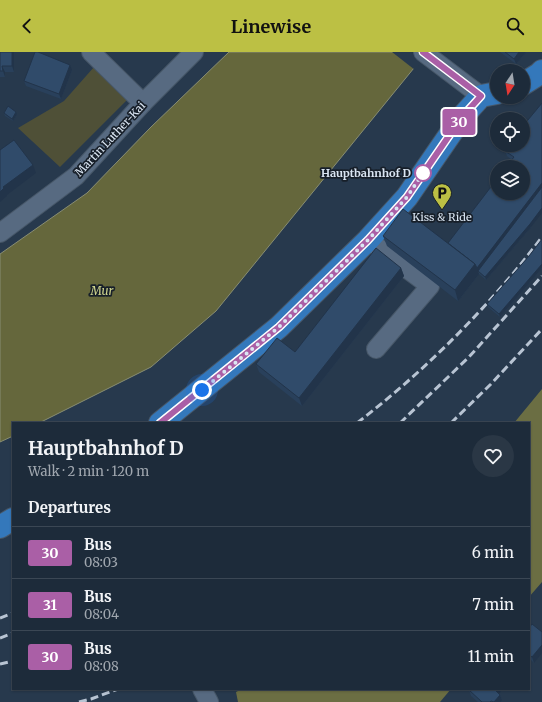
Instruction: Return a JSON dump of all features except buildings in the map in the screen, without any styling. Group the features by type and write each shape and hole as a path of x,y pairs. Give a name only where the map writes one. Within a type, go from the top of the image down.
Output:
{"main road":[{"path":"530,80 542,71"},
{"path":"161,422 279,327 368,240 407,197 462,117 489,95"},
{"path":"0,527 12,520"}],"street":[{"path":"91,52 143,103"},
{"name":"Martin Luther-Kai","path":"0,233 76,176 143,103 194,52"},
{"path":"423,52 440,65 489,95"},
{"path":"368,240 430,286 376,349"},
{"path":"203,690 209,702"}],"shaded area":[{"path":"94,67 128,99 60,167 18,128 64,101"},
{"path":"542,389 542,582 530,596 530,422 515,422"},
{"path":"240,690 450,690 440,702 238,702 236,692"}],"water":[{"name":"Mur","path":"229,52 427,52 216,311 151,367 41,422 12,422 12,436 0,442 0,254 87,193 151,127"}],"pier":[{"path":"392,52 429,52 415,70"}],"railway":[{"path":"358,422 408,381 456,336 522,263 542,237"},
{"path":"401,422 469,357 542,276"},
{"path":"452,422 491,384 542,329"},
{"path":"0,618 12,613"},
{"path":"0,638 12,633"},
{"path":"0,664 12,661"},
{"path":"79,702 115,690"}],"bus line":[{"name":"30","path":"161,422 279,327 368,240 407,197 462,117 481,96 423,52"}],"place":[{"name":"Hauptbahnhof D","path":"423,173"},
{"name":"Kiss & Ride","path":"442,210"}],"route":[{"path":"202,390 279,327 368,240 407,197 423,173"}]}
